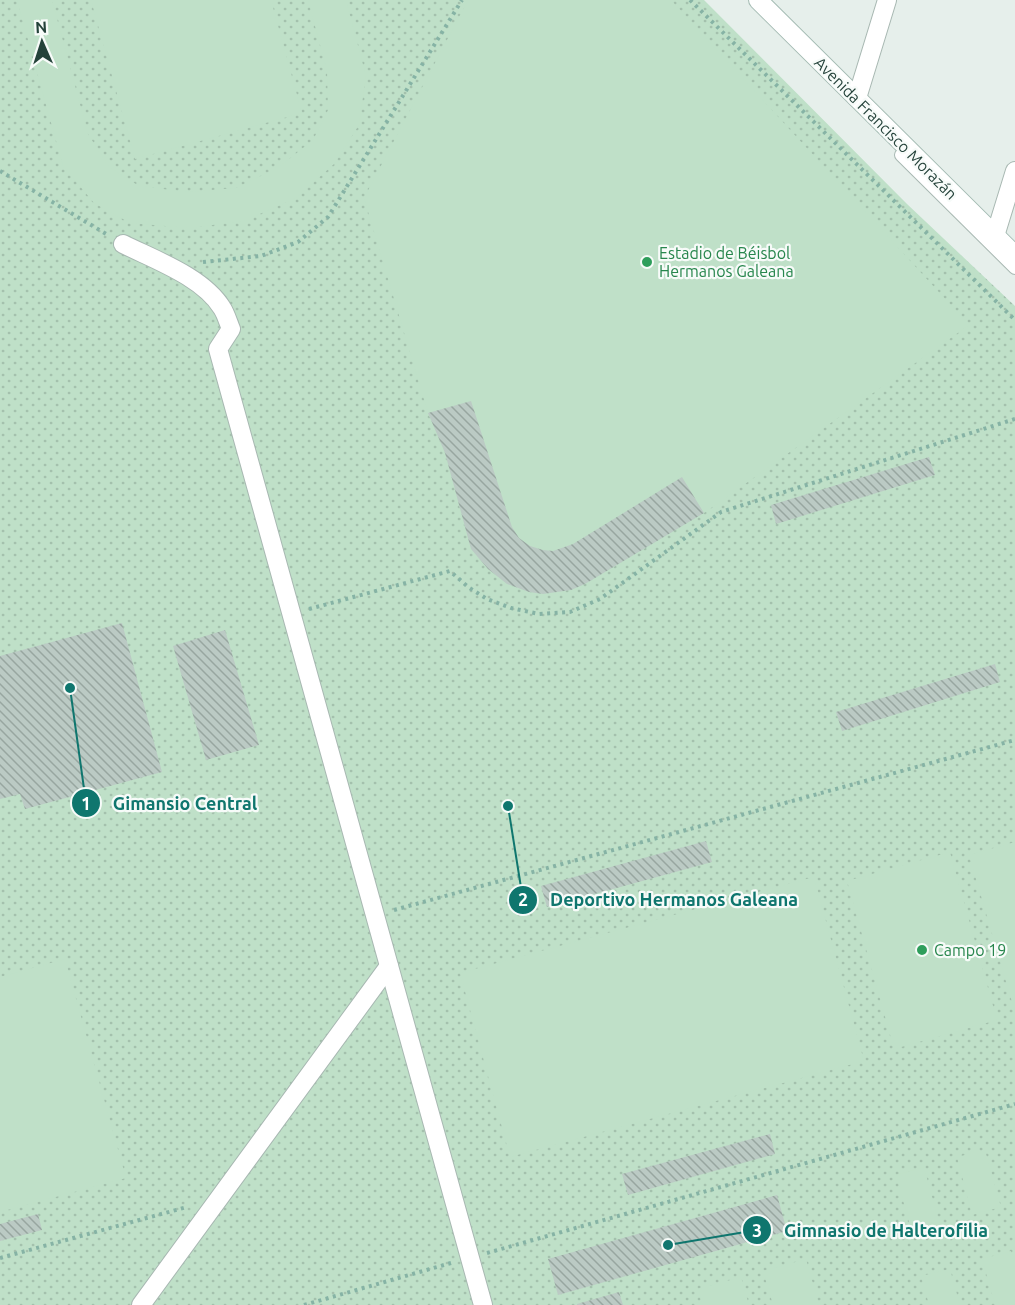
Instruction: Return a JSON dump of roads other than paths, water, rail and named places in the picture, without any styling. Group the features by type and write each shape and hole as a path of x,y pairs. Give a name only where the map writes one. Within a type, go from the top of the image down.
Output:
{"street":[{"name":"Avenida Francisco Morazán","path":"758,0 1015,255"},
{"path":"857,98 887,0"},
{"path":"994,236 1015,171"},
{"path":"123,244 182,273 203,287 222,307 231,329 218,349 483,1305"},
{"path":"141,1305 389,966"}],"lane":[{"path":"748,0 1015,268"}],"place":[{"name":"Estadio de Béisbol Hermanos Galeana","path":"647,262"},
{"name":"Gimansio Central","path":"70,688"},
{"name":"Deportivo Hermanos Galeana","path":"508,806"},
{"name":"Campo 19","path":"922,950"},
{"name":"Gimnasio de Halterofilia","path":"668,1245"}]}
